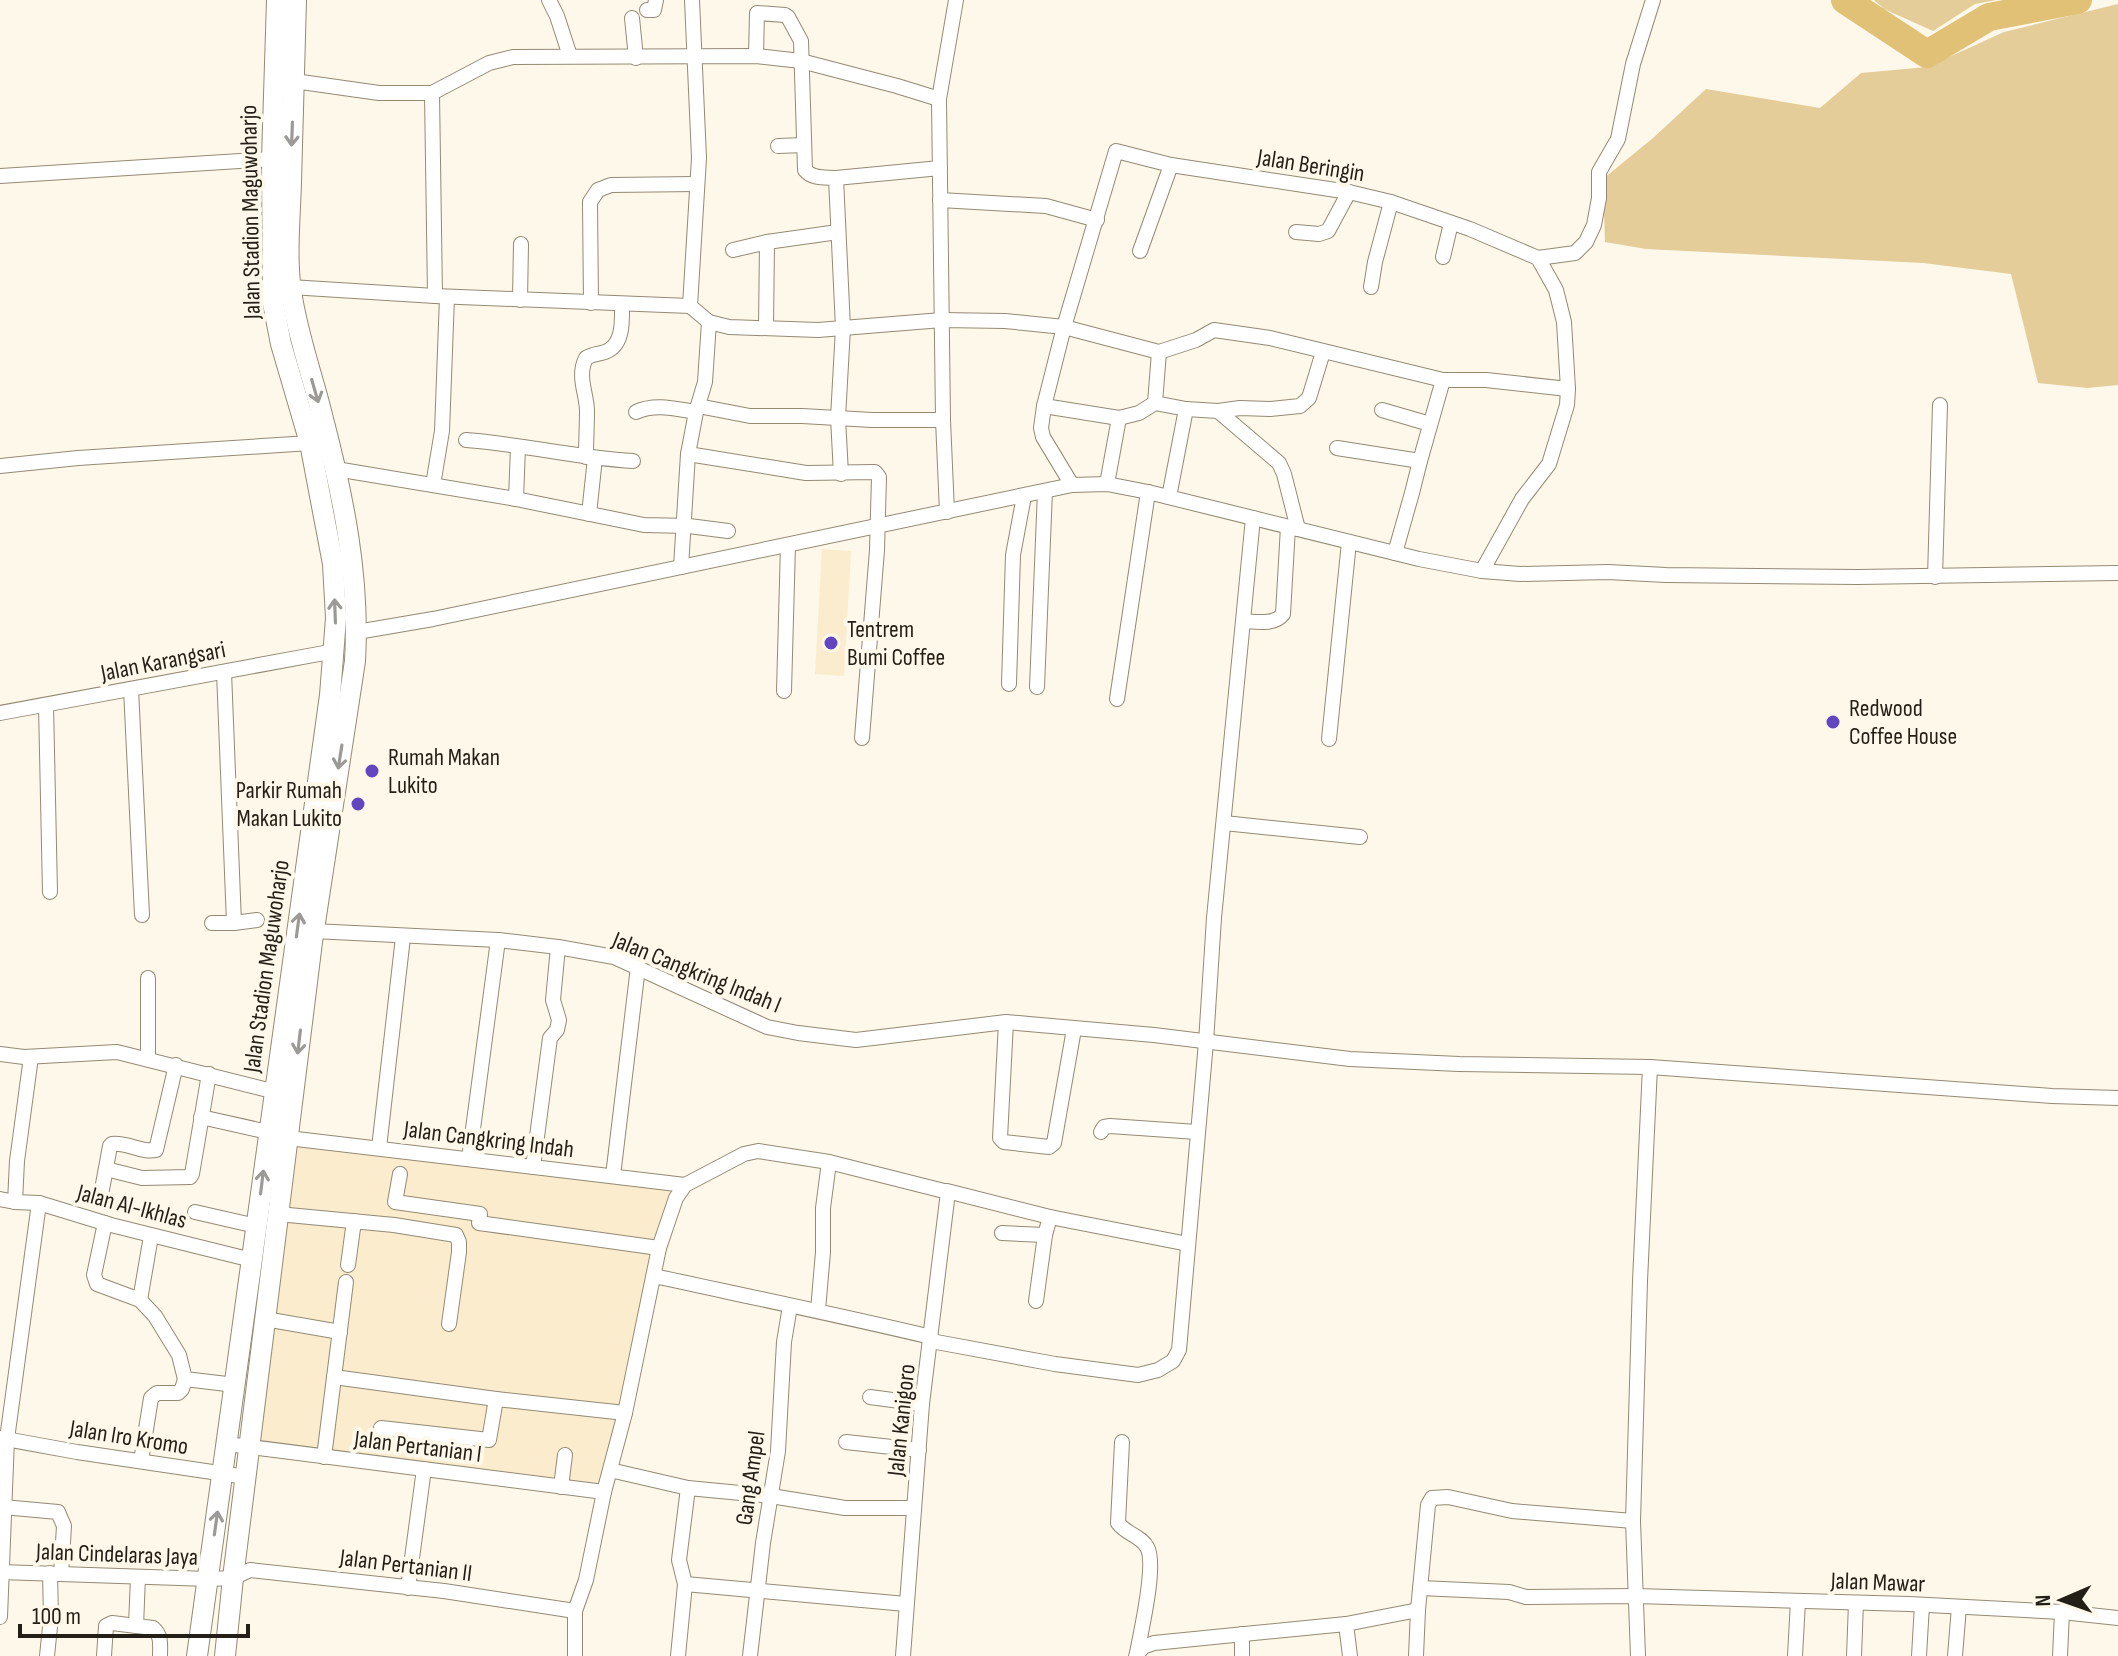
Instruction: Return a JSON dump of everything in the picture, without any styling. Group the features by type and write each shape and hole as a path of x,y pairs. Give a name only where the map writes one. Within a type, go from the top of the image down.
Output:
{"main road":[{"name":"Jalan Stadion Maguwoharjo","path":"277,0 284,80 290,287 336,469 343,563 336,618 336,720 313,931 284,1094"},
{"name":"Jalan Stadion Maguwoharjo","path":"197,1656 256,1226 278,1135 336,720 355,661 357,632 343,563 281,344 273,303 272,159 296,0"},
{"name":"Jalan Stadion Maguwoharjo","path":"225,1656 278,1214 278,1135"}],"street":[{"path":"549,0 570,56"},
{"path":"690,306 699,158 692,0"},
{"path":"947,512 939,99 956,0"},
{"path":"1482,571 1522,499 1549,464 1567,405 1564,322 1556,290 1538,258 1575,253 1586,242 1594,225 1599,198 1599,172 1618,139 1633,64 1653,0"},
{"path":"756,56 757,13 788,17 801,41 805,170 809,175 836,178 940,168"},
{"path":"632,18 636,58"},
{"path":"284,80 379,93 432,93 489,63 513,57 756,56 801,61 939,99"},
{"path":"432,93 441,297 442,431 433,485"},
{"path":"778,146 804,145"},
{"name":"Jalan Beringin","path":"1072,485 1043,437 1041,428 1064,327 1116,151 1171,165 1349,192 1391,202 1538,258"},
{"path":"0,176 272,159"},
{"path":"1140,251 1171,165"},
{"path":"836,178 843,328 838,418 841,474"},
{"path":"591,303 590,202 598,190 611,185 697,184"},
{"path":"1296,232 1322,234 1328,231 1349,192"},
{"path":"940,200 1046,206 1097,220"},
{"path":"1371,287 1391,202"},
{"path":"1443,257 1451,223"},
{"path":"733,250 838,232"},
{"path":"766,328 767,242"},
{"path":"520,300 521,244"},
{"path":"290,287 441,297 690,306 709,322 729,327 818,330 942,320 1005,321 1064,327 1159,352 1196,340 1214,330 1270,338 1443,380 1486,380 1568,389"},
{"path":"589,514 590,457 582,364 586,358 614,347 619,339 622,304"},
{"path":"681,567 688,454 705,382 709,322"},
{"path":"1155,403 1159,352"},
{"path":"1044,406 1119,418 1139,413 1155,403 1218,411 1300,406 1309,398 1323,352"},
{"path":"1395,553 1443,380"},
{"path":"1935,577 1940,405"},
{"path":"636,412 656,407 750,416 943,420"},
{"path":"1169,497 1186,409"},
{"path":"1382,410 1430,424"},
{"path":"1218,411 1279,463 1284,474 1293,528 1283,614 1276,620 1244,621"},
{"path":"1107,484 1119,418"},
{"path":"466,440 633,461"},
{"path":"0,466 310,443"},
{"path":"516,499 518,447"},
{"path":"1337,448 1420,461"},
{"path":"688,454 806,473 875,472 879,477 862,738"},
{"path":"336,469 516,499 644,525 728,531"},
{"path":"357,632 433,619 1072,485 1107,484 1148,492 1395,553 1482,571 1520,574 1608,572 1935,577 2118,573"},
{"path":"1037,687 1045,491"},
{"path":"1117,699 1148,492"},
{"path":"1009,684 1013,555 1024,496"},
{"path":"654,1276 818,1310 931,1339 1082,1368 1138,1375 1158,1370 1173,1361 1179,1350 1214,918 1253,518"},
{"path":"1329,739 1349,542"},
{"path":"784,691 788,545"},
{"name":"Jalan Karangsari","path":"0,713 335,651"},
{"path":"224,672 234,923"},
{"path":"131,689 142,915"},
{"path":"46,705 50,892"},
{"path":"1224,823 1360,837"},
{"path":"212,923 257,920"},
{"name":"Jalan Cangkring Indah I","path":"313,931 498,940 614,957 767,1027 856,1040 1006,1022 1154,1035 1350,1059 1650,1067 2118,1098"},
{"path":"379,1148 403,937"},
{"path":"469,1159 498,940"},
{"path":"533,1167 550,1038 557,1030 559,1020 553,1004 558,947"},
{"path":"613,1176 638,967"},
{"path":"148,978 148,1058"},
{"path":"1006,1022 1000,1138 1004,1142 1049,1147 1054,1143 1074,1029"},
{"path":"0,1054 31,1057 117,1052 284,1094"},
{"path":"8,1200 17,1161 31,1057"},
{"path":"101,1195 112,1144 127,1144 150,1152 156,1150 176,1065"},
{"path":"1638,1656 1633,1521 1650,1067"},
{"path":"106,1169 142,1178 190,1177 209,1074"},
{"name":"Jalan Cangkring Indah","path":"201,1117 278,1135 685,1185"},
{"path":"1101,1132 1104,1127 1110,1126 1197,1132"},
{"path":"575,1656 575,1611 586,1580 604,1492 625,1413 659,1248 676,1198 685,1185 751,1152 766,1152 829,1162 1054,1218 1188,1244"},
{"path":"818,1310 823,1208 829,1162"},
{"path":"394,1225 400,1174"},
{"name":"Jalan Kanigoro","path":"903,1656 922,1404 949,1194 947,1190"},
{"name":"Jalan Al-Ikhlas","path":"8,1200 39,1203 151,1236 252,1260"},
{"path":"395,1202 480,1214 479,1223 659,1248"},
{"path":"0,1617 3,1438 39,1203"},
{"path":"195,1212 256,1226"},
{"path":"278,1214 394,1225 456,1235 459,1252 449,1324"},
{"path":"1036,1301 1048,1219 1054,1218"},
{"path":"348,1265 354,1221"},
{"path":"105,1223 95,1281 140,1300 155,1316 179,1355 185,1379 178,1393 157,1393 151,1398 141,1461"},
{"path":"1002,1233 1045,1235"},
{"path":"140,1300 151,1236"},
{"path":"324,1457 346,1282"},
{"name":"Gang Ampel","path":"750,1656 778,1451 784,1342 790,1306"},
{"path":"265,1319 340,1332"},
{"path":"334,1377 625,1413"},
{"path":"185,1379 235,1385"},
{"path":"870,1397 922,1404"},
{"path":"381,1428 489,1440 496,1399"},
{"name":"Jalan Iro Kromo","path":"3,1438 246,1477"},
{"path":"846,1442 919,1450"},
{"path":"1122,1442 1118,1523 1124,1531 1147,1546 1150,1559 1148,1596 1137,1655"},
{"name":"Jalan Pertanian I","path":"227,1444 604,1492"},
{"path":"561,1487 565,1455"},
{"path":"408,1588 424,1469"},
{"path":"610,1470 688,1488 771,1496 845,1508 914,1508"},
{"path":"678,1656 685,1584 679,1560 688,1488"},
{"path":"1416,1656 1428,1505 1432,1498 1448,1497 1512,1511 1633,1521"},
{"path":"3,1507 58,1512 64,1526 47,1656"},
{"name":"Jalan Pertanian II","path":"233,1578 250,1570 504,1599 575,1611"},
{"name":"Jalan Cindelaras Jaya","path":"1,1572 233,1578"},
{"path":"136,1626 138,1577"},
{"path":"685,1584 906,1604"},
{"name":"Jalan Mawar","path":"1420,1588 1509,1592 1526,1597 1636,1596 1922,1605 2118,1618"},
{"path":"1795,1656 1798,1601"},
{"path":"1854,1656 1856,1603"},
{"path":"1919,1656 1922,1605"},
{"path":"1955,1656 1959,1607"},
{"path":"1137,1655 1148,1644 1154,1643 1346,1624 1418,1610"},
{"path":"2060,1656 2062,1612"},
{"path":"104,1656 108,1625 112,1623 157,1630 161,1642 160,1656"},
{"path":"1346,1624 1350,1656"},
{"path":"1242,1634 1242,1656"}],"shaded area":[{"path":"1874,0 1996,0 1975,4 1933,31 1884,9"},
{"path":"2118,4 2118,385 2087,388 2038,383 2011,274 1923,263 1646,249 1605,242 1603,179 1706,89 1820,108 1861,73 1927,67 2004,32"},
{"name":"Tentrem Bumi Coffee","path":"822,549 851,551 844,676 815,674"},
{"path":"288,1138 685,1185 604,1492 249,1447"}],"waterway":[{"path":"1845,0 1927,54 1989,17 2078,0"}],"place":[{"name":"Tentrem Bumi Coffee","path":"831,643"},
{"name":"Redwood Coffee House","path":"1833,722"},
{"name":"Rumah Makan Lukito","path":"372,771"},
{"name":"Parkir Rumah Makan Lukito","path":"358,804"}]}
